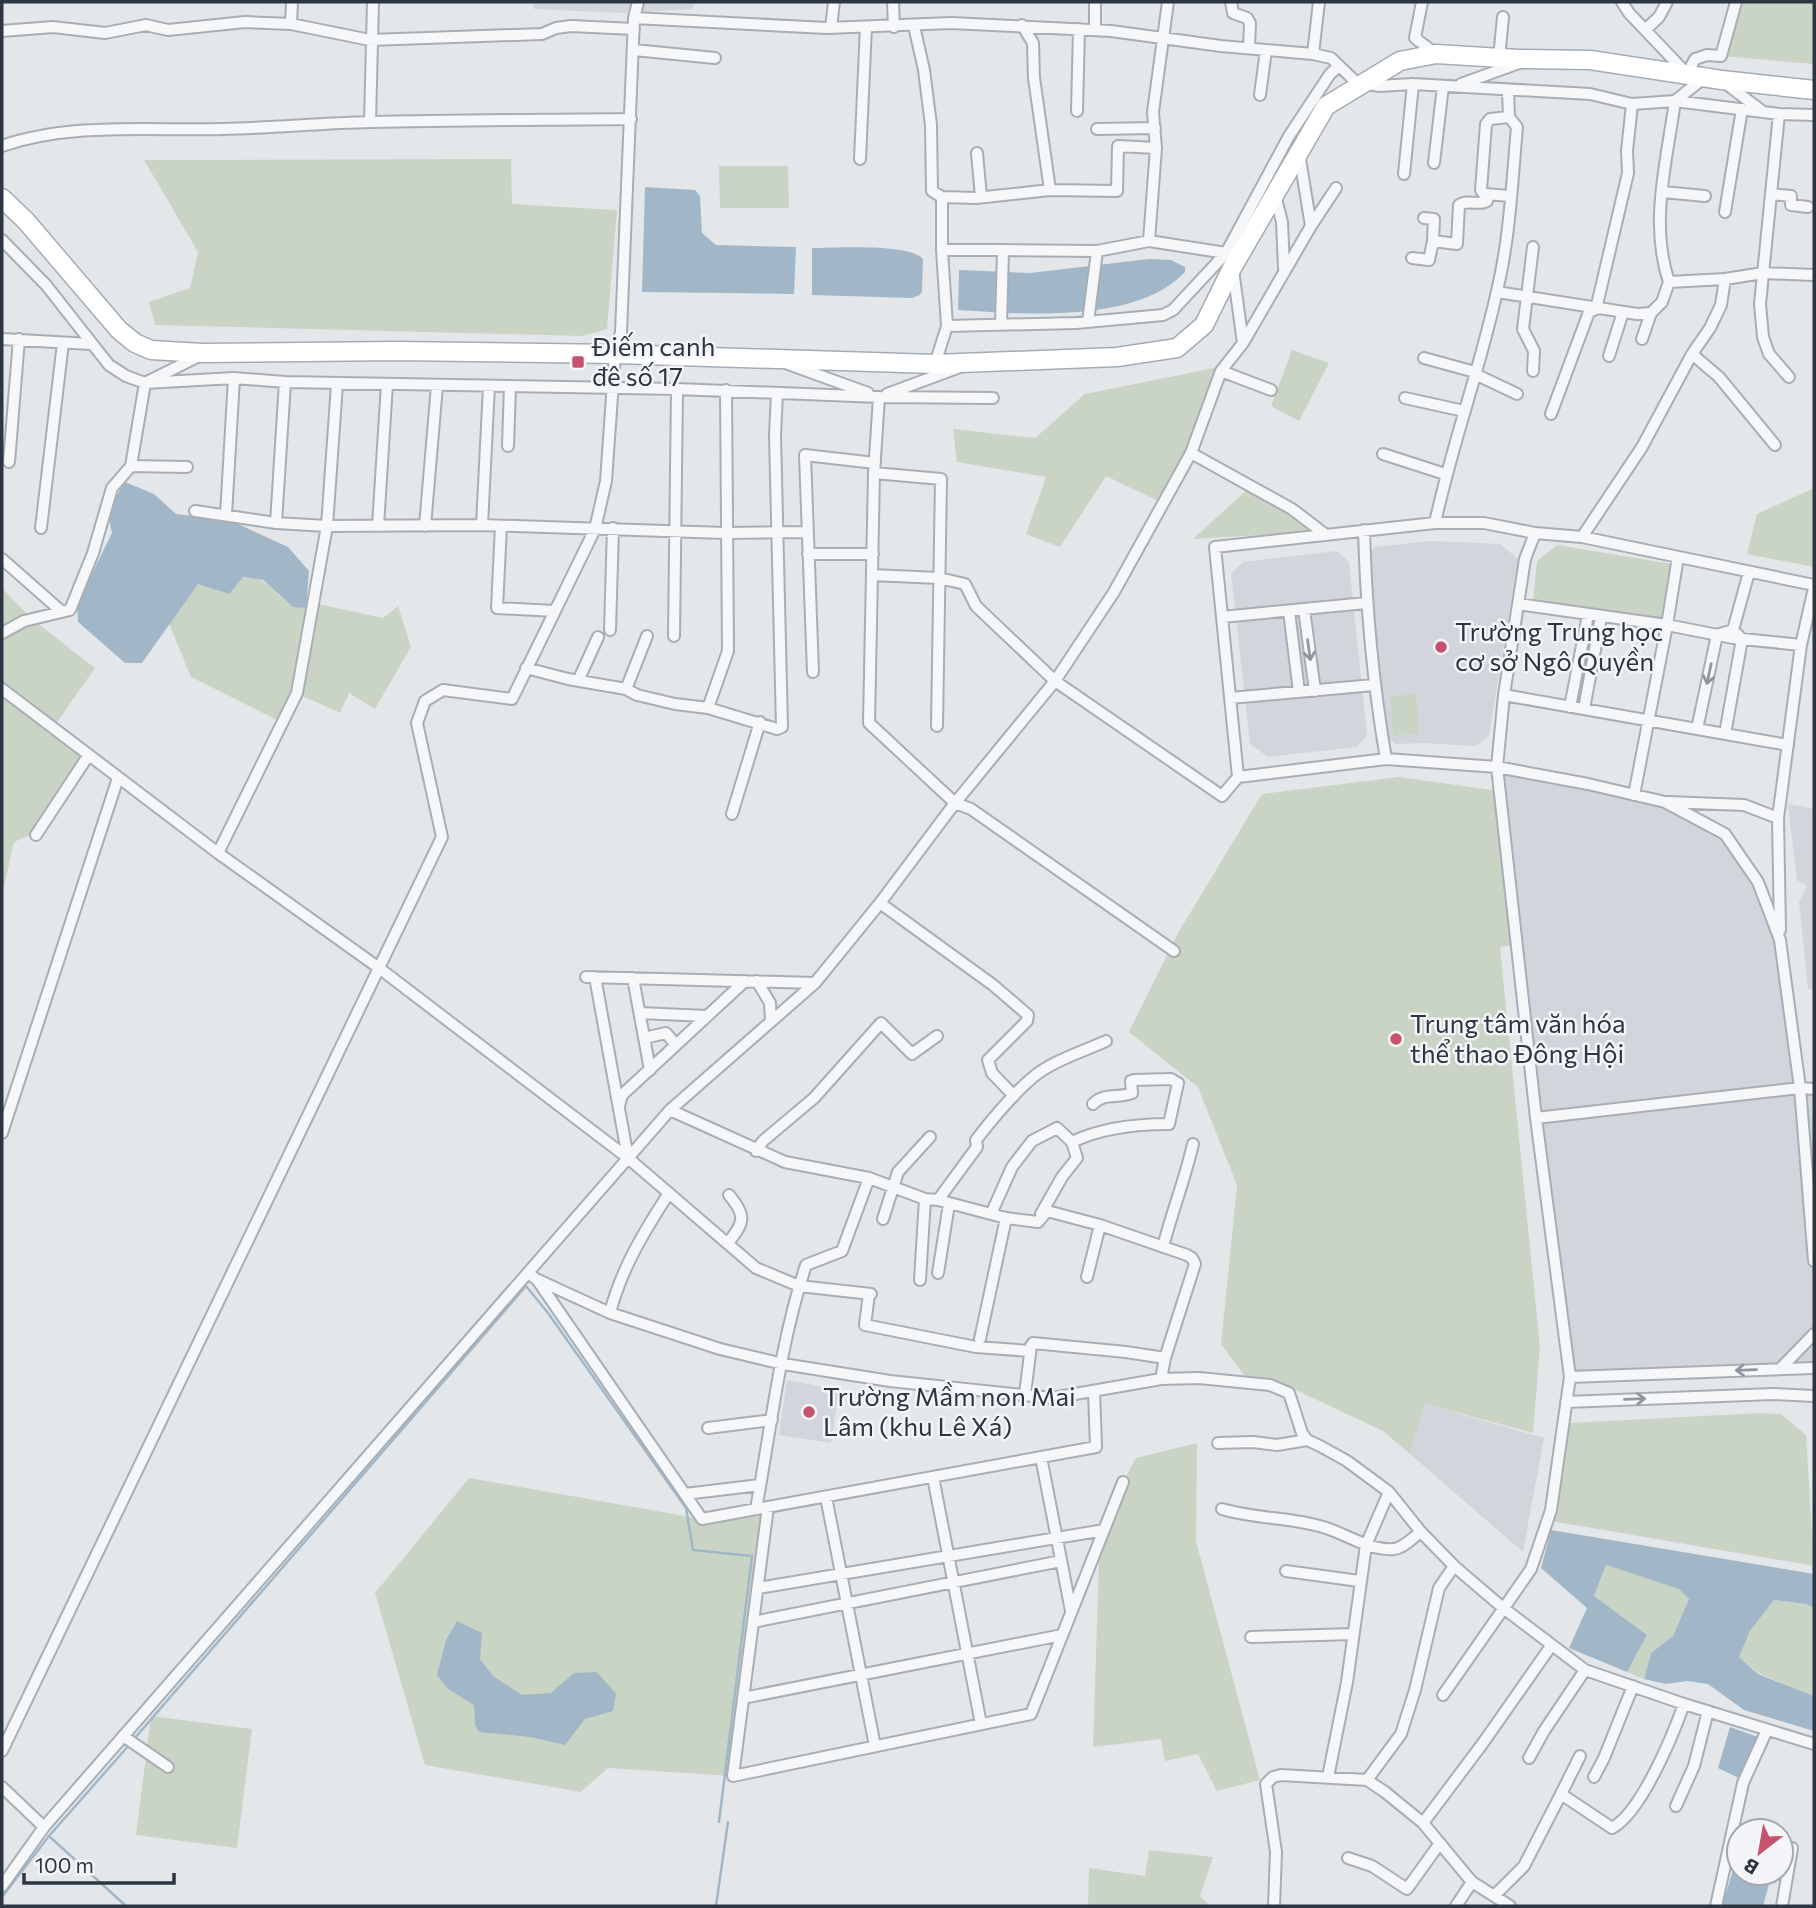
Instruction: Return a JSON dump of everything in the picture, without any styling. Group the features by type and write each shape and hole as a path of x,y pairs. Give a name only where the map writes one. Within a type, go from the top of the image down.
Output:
{"main road":[{"path":"2,198 26,221 130,340 151,349 203,353 397,351 615,354 935,363 1117,356 1177,348 1204,325 1229,261 1275,195 1326,106 1400,61 1436,54 1590,60 1714,79 1814,90"}],"street":[{"path":"291,24 292,2"},
{"path":"370,122 373,2"},
{"path":"2,1751 442,837 417,723 425,701 443,690 512,699 595,529 606,481 615,354 621,332 634,23 638,2"},
{"path":"831,28 834,2"},
{"path":"893,2 894,27"},
{"path":"1095,30 1096,2"},
{"path":"1149,241 1156,148 1153,112 1168,2"},
{"path":"1231,2 1233,13 1247,18 1250,23 1249,48"},
{"path":"1313,54 1319,2"},
{"path":"1422,2 1415,38 1436,54"},
{"path":"1622,2 1686,74 1695,59 1707,55 1721,56 1737,2"},
{"path":"1645,30 1658,17 1667,2"},
{"path":"1499,58 1503,17"},
{"path":"2,32 53,27 104,33 146,25 168,30 245,22 291,24 370,40 530,35 571,26 634,23 831,28 951,23 1022,25 1095,30 1313,54 1331,58 1360,84 1413,84 1590,94 1632,104 1675,101 1779,114 1814,115"},
{"path":"1022,25 1033,43 1034,78 1050,190"},
{"path":"914,26 924,70 931,125 932,191 942,197 981,197 1050,190 1118,191 1118,146 1156,148"},
{"path":"860,159 866,27"},
{"path":"1077,111 1079,29"},
{"path":"634,50 716,58"},
{"path":"1260,95 1266,50"},
{"path":"1455,87 1530,59"},
{"path":"947,326 1088,322 1163,315 1173,310 1229,261 1289,136 1330,74 1339,66"},
{"path":"1675,101 1714,79 1762,111"},
{"path":"1404,174 1413,84"},
{"path":"1434,163 1443,86"},
{"path":"1435,523 1445,474 1497,292 1509,230 1517,127 1509,117 1508,91"},
{"path":"1642,339 1651,313 1662,302 1669,282 1662,262 1659,222 1675,101"},
{"path":"1596,309 1628,173 1627,151 1632,104"},
{"path":"1726,212 1742,109"},
{"path":"1779,114 1760,304 1763,337 1769,354 1789,377"},
{"path":"1509,117 1490,119 1486,124 1481,190 1484,194 1511,196"},
{"path":"2,146 28,138 64,133 370,122 631,119"},
{"path":"1097,129 1156,128"},
{"path":"977,153 981,197"},
{"path":"1299,153 1311,226"},
{"path":"2,1886 44,1827 129,1740 446,1364 532,1276 670,1110 815,983 880,903 955,803 1055,681 1114,592 1191,453 1221,371 1243,343 1284,270 1336,188"},
{"path":"1663,192 1705,196"},
{"path":"1433,241 1457,244 1459,205 1463,202 1483,203 1488,201 1488,194"},
{"path":"1771,194 1791,196 1791,205 1808,207"},
{"path":"1275,195 1282,222 1284,270"},
{"path":"935,363 947,326 942,197"},
{"path":"1412,258 1429,260 1434,219 1424,218"},
{"path":"2,240 46,285 91,344 117,371 145,383 234,378 337,384 726,390 879,397 993,398"},
{"path":"942,250 1097,251 1149,241 1229,261"},
{"path":"1533,247 1523,330 1534,351 1533,371"},
{"path":"1001,324 1003,250"},
{"path":"1088,322 1097,251"},
{"path":"1229,261 1243,343"},
{"path":"1669,282 1725,279 1763,273 1814,275"},
{"path":"1582,537 1642,447 1692,354 1710,328 1721,304 1725,279"},
{"path":"1497,292 1596,309 1651,313"},
{"path":"1551,414 1589,312 1596,309"},
{"path":"1609,356 1623,312"},
{"path":"2,339 91,344"},
{"path":"9,462 19,339"},
{"path":"41,528 63,343"},
{"path":"145,383 203,353"},
{"path":"1692,354 1719,377 1775,445"},
{"path":"773,358 879,397 976,362"},
{"path":"1424,358 1475,373 1517,394"},
{"path":"1221,371 1271,390"},
{"path":"226,515 234,378"},
{"path":"275,523 285,382"},
{"path":"2,633 24,621 70,610 93,553 111,488 131,466 145,383"},
{"path":"218,853 298,693 327,526 337,384"},
{"path":"377,526 387,384"},
{"path":"425,526 437,386"},
{"path":"482,525 489,386"},
{"path":"508,446 510,386"},
{"path":"674,636 677,389"},
{"path":"708,708 728,651 726,390"},
{"path":"526,668 626,690 650,698 708,708 777,729 783,726 775,435 777,393"},
{"path":"879,397 869,723 955,803 971,809 1174,951"},
{"path":"1405,398 1464,411"},
{"path":"1191,453 1292,509 1326,535"},
{"path":"1383,454 1445,474"},
{"path":"813,672 805,455 940,479 937,726"},
{"path":"131,466 187,467"},
{"path":"195,511 275,523 327,526 482,525 726,533 807,532"},
{"path":"1238,777 1215,547 1435,523 1485,523 1535,533 1582,537 1814,586 1801,645 1778,818 1780,940 1800,1088 1814,1261"},
{"path":"501,526 497,608 555,611"},
{"path":"610,630 613,528"},
{"path":"1364,530 1366,603 1374,685 1386,759"},
{"path":"1443,1695 1531,1569 1551,1510 1570,1377 1536,1118 1497,767 1504,695 1525,559 1535,533"},
{"path":"808,554 873,554"},
{"path":"1634,795 1678,557"},
{"path":"2,559 61,611"},
{"path":"1733,630 1749,572"},
{"path":"873,575 939,578 965,584 976,607 1055,681 1222,796 1238,777 1386,759 1497,767 1665,802 1744,805 1778,818"},
{"path":"1222,617 1366,603"},
{"path":"1518,604 1667,625 1742,639 1801,645"},
{"path":"1304,609 1315,691"},
{"path":"1289,611 1299,692"},
{"path":"1570,707 1588,615"},
{"path":"1584,709 1601,617"},
{"path":"1717,635 1733,630"},
{"path":"1733,630 1742,639"},
{"path":"1698,729 1717,635"},
{"path":"626,690 647,636"},
{"path":"578,681 598,637"},
{"path":"1725,734 1742,639"},
{"path":"1230,698 1374,685"},
{"path":"2,689 218,853 379,968 628,1158 757,1268 799,1286 870,1294 865,1325 976,1347 1030,1352"},
{"path":"1504,695 1787,745"},
{"path":"732,814 760,722"},
{"path":"36,835 88,756"},
{"path":"2,1133 118,778"},
{"path":"1665,802 1725,834 1758,882 1780,940"},
{"path":"880,903 993,985 1028,1014 1027,1021 988,1060 992,1073 1014,1096"},
{"path":"628,1158 590,977 815,983"},
{"path":"633,978 650,1070"},
{"path":"619,1106 622,1095 745,981"},
{"path":"757,981 770,1003 771,1021"},
{"path":"639,1013 707,1016"},
{"path":"669,1015 666,1033 676,1045"},
{"path":"755,1151 814,1098 881,1023 912,1054 937,1036"},
{"path":"644,1038 666,1033"},
{"path":"938,1273 943,1202 977,1147 976,1140 1033,1076 1106,1041"},
{"path":"1072,1142 1086,1135 1114,1129 1169,1124 1178,1083 1171,1079 1134,1080 1131,1081 1132,1093 1104,1096 1093,1104"},
{"path":"1536,1118 1800,1088 1814,1089"},
{"path":"670,1110 785,1163 869,1178 925,1199 1006,1218 1038,1222"},
{"path":"991,1214 1012,1167 1032,1142 1057,1128 1072,1142 1077,1158 1046,1203 1038,1222"},
{"path":"883,1219 898,1172 930,1136"},
{"path":"1163,1247 1193,1144"},
{"path":"756,1509 783,1364 806,1265 842,1251 869,1178"},
{"path":"610,1312 615,1294 646,1228 669,1193"},
{"path":"728,1243 741,1226 742,1217 729,1195"},
{"path":"920,1280 925,1199"},
{"path":"1038,1222 1047,1210 1100,1225 1192,1258 1195,1264 1165,1358 1161,1379"},
{"path":"980,1339 1006,1218"},
{"path":"1087,1277 1100,1225"},
{"path":"532,1276 610,1312 720,1349 783,1364 890,1381 1052,1398 1161,1379 1199,1378 1277,1387 1289,1394 1302,1433 1307,1440 1347,1461 1389,1492 1421,1532 1454,1566 1551,1646 1585,1670 1814,1744"},
{"path":"532,1276 702,1519 1097,1447 1094,1391"},
{"path":"1781,1368 1814,1334"},
{"path":"1025,1394 1033,1343 1165,1358"},
{"path":"1570,1377 1814,1368"},
{"path":"1566,1402 1773,1394 1814,1396"},
{"path":"708,1427 772,1420"},
{"path":"1218,1443 1277,1445 1307,1440"},
{"path":"1041,1457 1072,1611"},
{"path":"933,1477 981,1724"},
{"path":"768,1507 733,1776 1031,1714 1123,1482"},
{"path":"685,1494 760,1485"},
{"path":"1328,1777 1347,1682 1366,1545 1389,1492"},
{"path":"826,1497 875,1746"},
{"path":"1222,1509 1240,1515 1324,1527 1382,1549 1398,1549 1421,1532"},
{"path":"758,1588 1104,1530"},
{"path":"753,1622 1061,1561"},
{"path":"1367,1780 1401,1734 1415,1690 1439,1588 1454,1566"},
{"path":"1286,1571 1359,1581"},
{"path":"1251,1637 1352,1634"},
{"path":"743,1698 1062,1635"},
{"path":"1423,1824 1551,1646"},
{"path":"1529,1758 1585,1670"},
{"path":"1594,1777 1633,1686"},
{"path":"1561,1794 1612,1828 1623,1822 1661,1762 1684,1704"},
{"path":"1676,1806 1694,1766 1708,1711"},
{"path":"1716,1906 1744,1783 1768,1730"},
{"path":"129,1740 168,1767"},
{"path":"1495,1895 1524,1866 1580,1756"},
{"path":"1274,1906 1276,1852 1266,1784 1281,1775 1367,1780 1423,1824 1472,1882 1510,1906"},
{"path":"2,1787 44,1827"},
{"path":"1348,1858 1372,1866 1407,1889 1440,1843"},
{"path":"1456,1906 1472,1882"},
{"path":"1782,1906 1785,1887"}],"shaded area":[{"path":"533,2 694,2 693,9 623,13 534,9"},
{"name":"Trường Trung học cơ sở Ngô Quyền","path":"1431,541 1500,544 1518,559 1489,736 1475,746 1395,744 1387,737 1368,557 1374,547"},
{"path":"1337,551 1349,562 1367,735 1357,747 1268,757 1250,744 1231,574 1243,562"},
{"path":"1497,767 1665,802 1725,834 1758,882 1780,940 1800,1088 1814,1090 1814,1369 1570,1377"},
{"path":"1788,804 1814,809 1814,990 1808,989 1799,901 1807,886 1797,880"},
{"name":"Trường Mầm non Mai Lâm (khu Lê Xá)","path":"787,1380 839,1390 831,1443 779,1435"},
{"path":"1425,1404 1544,1438 1523,1552 1410,1454"}],"green space":[{"path":"1737,2 1814,2 1814,64 1721,56"},
{"path":"511,159 512,204 617,210 607,329 582,336 155,325 149,302 190,288 198,252 144,160"},
{"path":"719,166 788,166 789,208 720,208"},
{"path":"1292,350 1329,363 1299,421 1271,406"},
{"path":"1219,367 1189,450 1158,501 1106,476 1060,547 1026,534 1046,477 957,462 953,429 1035,438 1085,394"},
{"path":"1814,488 1814,567 1747,554 1757,514"},
{"path":"1248,489 1292,513 1310,532 1193,539"},
{"path":"1557,545 1672,564 1662,619 1533,601 1537,561"},
{"path":"243,577 263,581 288,602 299,607 313,603 383,618 398,606 411,647 375,709 349,693 340,713 298,694 283,723 191,677 168,621 198,584"},
{"path":"2,588 32,619 95,668 53,728 88,756 40,831 14,842 2,895"},
{"path":"1416,694 1419,734 1393,736 1390,696"},
{"path":"1399,777 1499,791 1516,945 1500,947 1540,1346 1533,1433 1425,1404 1410,1454 1383,1431 1283,1384 1250,1383 1221,1344 1237,1185 1198,1087 1129,1032 1178,933 1262,794"},
{"path":"1781,1414 1806,1435 1814,1566 1551,1521 1557,1503 1569,1423"},
{"path":"1197,1443 1196,1541 1260,1780 1217,1791 1198,1754 1165,1761 1161,1739 1093,1747 1099,1562 1104,1530 1123,1482 1136,1458"},
{"path":"469,1478 702,1519 768,1507 733,1776 608,1768 581,1792 425,1765 375,1593"},
{"path":"1606,1565 1680,1589 1689,1599 1673,1636 1651,1653 1644,1679 1627,1672 1647,1635 1594,1596"},
{"path":"1774,1600 1806,1604 1814,1608 1814,1696 1758,1673 1739,1657 1750,1631"},
{"path":"151,1716 252,1729 237,1848 136,1835"},
{"path":"1149,1850 1213,1857 1200,1896 1210,1906 1088,1906 1089,1868 1145,1876"}],"water":[{"path":"645,187 695,190 700,196 702,233 716,245 796,247 794,294 642,292"},
{"path":"812,248 888,248 915,254 923,259 922,291 920,295 912,298 812,295"},
{"path":"1149,259 1171,260 1185,267 1185,272 1164,289 1109,308 1045,313 958,310 959,270 1030,273"},
{"path":"125,482 154,494 176,514 229,520 288,547 309,571 306,608 293,607 263,580 243,577 229,594 198,584 142,663 125,663 78,622 77,604 112,533 107,511"},
{"path":"1551,1530 1814,1574 1814,1608 1806,1604 1774,1600 1750,1631 1739,1657 1758,1674 1814,1696 1814,1731 1744,1710 1708,1684 1687,1681 1666,1684 1644,1679 1651,1653 1673,1636 1689,1599 1679,1589 1606,1565 1594,1596 1647,1635 1627,1672 1569,1648 1587,1608 1541,1568"},
{"path":"457,1621 482,1633 480,1659 493,1676 522,1695 551,1693 574,1673 597,1672 616,1694 613,1711 585,1719 565,1745 530,1737 479,1732 475,1724 474,1705 448,1689 437,1675 446,1640"},
{"path":"1730,1727 1758,1737 1739,1778 1718,1768"},
{"path":"1728,1887 1768,1887 1763,1906 1722,1906"}],"waterway":[{"path":"134,1739 526,1286 686,1508 693,1550 752,1556 719,1822"},
{"path":"2,1897 49,1836 130,1744"},
{"path":"716,1906 728,1822"},
{"path":"49,1836 126,1906"}],"place":[{"name":"Điếm canh đê số 17","path":"578,362"},
{"name":"Trường Trung học cơ sở Ngô Quyền","path":"1441,647"},
{"name":"Trung tâm văn hóa thể thao Đông Hội","path":"1396,1039"},
{"name":"Trường Mầm non Mai Lâm (khu Lê Xá)","path":"809,1412"}]}
